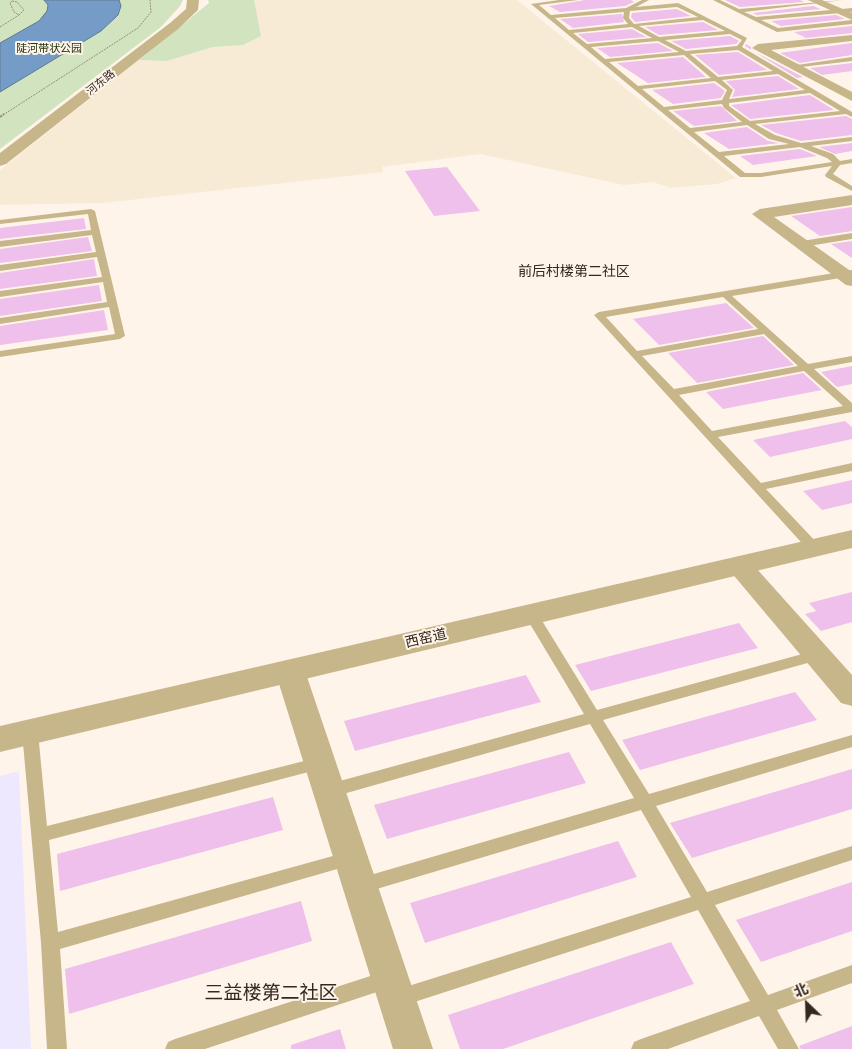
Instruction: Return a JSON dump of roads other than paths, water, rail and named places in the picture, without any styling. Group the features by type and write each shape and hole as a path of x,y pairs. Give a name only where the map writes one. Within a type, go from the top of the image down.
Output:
{"street":[{"name":"河东路","path":"0,161 174,26 192,10 193,0"},
{"path":"816,1 840,6 852,17"},
{"path":"852,38 758,48 852,97"},
{"path":"849,276 760,214 852,200"},
{"name":"西窑道","path":"0,739 852,539"},
{"path":"739,565 852,695"},
{"path":"290,671 413,1049"}],"lane":[{"path":"575,0 534,4 743,175 761,175 852,161"},
{"path":"630,0 639,4"},
{"path":"627,10 646,0"},
{"path":"717,1 732,0"},
{"path":"717,1 777,30 852,22"},
{"path":"738,11 816,1"},
{"path":"550,17 678,5 745,40 739,48"},
{"path":"756,20 840,6 852,10"},
{"path":"627,10 626,18 632,25 685,53 715,80 730,90 724,101 726,107 748,123 772,137 802,145 830,156 838,163"},
{"path":"568,32 704,18"},
{"path":"586,46 731,32"},
{"path":"604,61 739,48 849,113"},
{"path":"793,66 852,59"},
{"path":"638,88 780,72"},
{"path":"662,109 812,91"},
{"path":"689,130 849,113"},
{"path":"718,154 852,139"},
{"path":"838,163 829,175 852,189"},
{"path":"0,222 91,211 120,336 0,354"},
{"path":"0,244 96,232"},
{"path":"802,244 852,236"},
{"path":"0,268 101,254"},
{"path":"815,549 599,315 849,276"},
{"path":"0,294 107,279"},
{"path":"725,294 851,408"},
{"path":"0,321 113,304"},
{"path":"635,354 765,331"},
{"path":"671,393 852,359"},
{"path":"710,435 851,408"},
{"path":"758,487 852,467"},
{"path":"531,614 645,802 789,1049"},
{"path":"40,835 324,777 594,717 817,655"},
{"path":"30,732 50,943 57,1049"},
{"path":"50,943 645,802 852,741"},
{"path":"175,1049 393,989 702,900 852,853"},
{"path":"641,1049 852,974"}],"water":[{"path":"44,0 119,0 121,6 118,15 101,31 0,92 0,43 39,21 47,11 48,5"}],"district":[{"name":"前后村楼第二社区","path":"574,272"},
{"name":"三益楼第二社区","path":"271,994"}],"park label":[{"name":"陡河带状公园","path":"49,49"}]}
